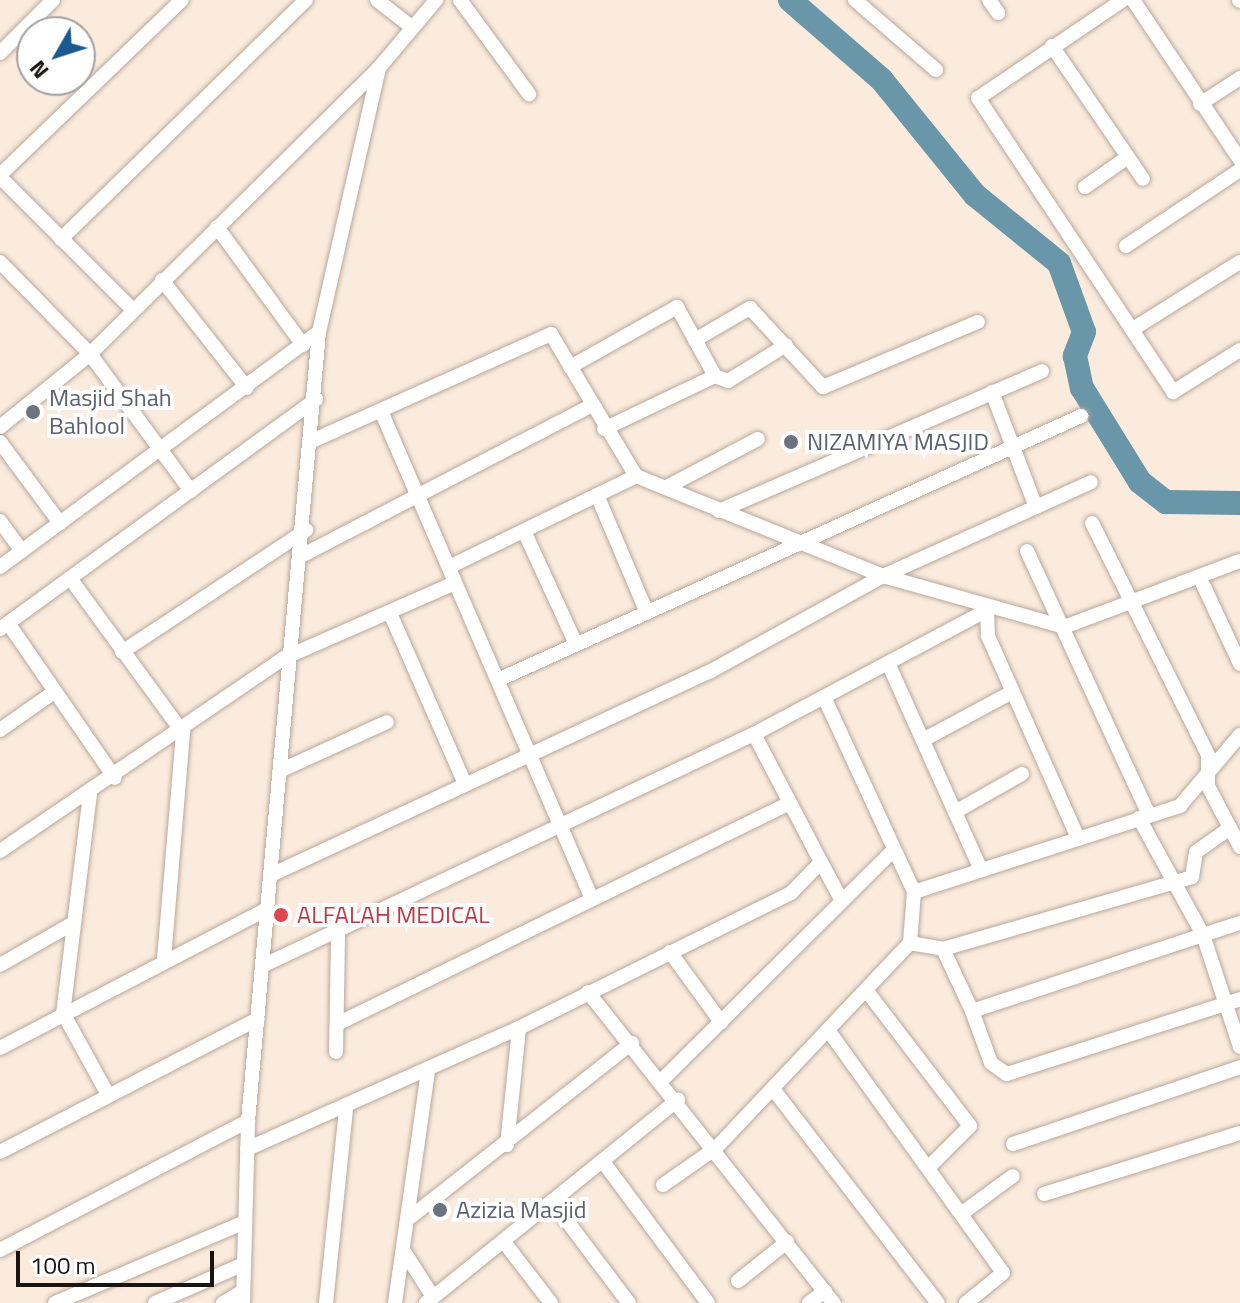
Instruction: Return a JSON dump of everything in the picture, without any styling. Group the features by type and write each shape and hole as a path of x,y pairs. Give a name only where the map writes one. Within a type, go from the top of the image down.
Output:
{"street":[{"path":"2,47 53,0"},
{"path":"132,309 0,176 182,0"},
{"path":"61,239 306,0"},
{"path":"377,0 409,25"},
{"path":"0,427 90,354 132,309 379,68 409,25 436,0"},
{"path":"460,0 529,94"},
{"path":"855,0 936,70"},
{"path":"989,0 998,13"},
{"path":"1123,0 1105,5 978,98 1173,392 1240,350"},
{"path":"1133,0 1240,160"},
{"path":"1052,46 1143,179"},
{"path":"223,1303 243,1297 248,1121 265,910 284,769 284,658 306,530 319,332 379,68"},
{"path":"1200,104 1240,78"},
{"path":"1085,187 1128,157"},
{"path":"1126,246 1240,170"},
{"path":"217,227 303,345"},
{"path":"0,262 90,354 191,491"},
{"path":"1133,329 1240,262"},
{"path":"162,280 247,388"},
{"path":"570,367 677,307 715,376 728,381 786,345"},
{"path":"695,340 750,308 823,387 978,322"},
{"path":"0,567 319,332"},
{"path":"314,440 551,334 590,406 636,476 883,576 987,610 1064,627 1240,561"},
{"path":"719,511 1042,371"},
{"path":"604,429 715,376"},
{"path":"992,392 1036,507"},
{"path":"115,778 4,626 316,399"},
{"path":"303,555 416,491 590,406"},
{"path":"381,411 453,565 455,583 534,754 592,899"},
{"path":"500,679 1081,416"},
{"path":"665,488 758,439"},
{"path":"0,442 60,523"},
{"path":"453,565 636,476"},
{"path":"271,875 711,671 883,576 1091,482"},
{"path":"597,495 647,613"},
{"path":"0,521 22,551"},
{"path":"1092,523 1208,755 1207,769 1240,847"},
{"path":"122,652 306,530"},
{"path":"524,531 576,644"},
{"path":"1027,551 1064,627 1144,816 1233,1001 1240,1047"},
{"path":"1199,576 1240,664"},
{"path":"70,578 183,733 164,960"},
{"path":"0,851 183,733 284,658 455,583"},
{"path":"262,966 338,935 754,734 987,610"},
{"path":"987,610 988,636 1077,836"},
{"path":"390,613 465,784"},
{"path":"888,663 981,870"},
{"path":"0,730 54,692"},
{"path":"923,740 1012,692"},
{"path":"663,1185 716,1148 910,943 914,892 824,697"},
{"path":"284,769 387,722"},
{"path":"754,734 842,901"},
{"path":"914,892 1077,836 1180,806 1207,769 1240,735"},
{"path":"955,812 1022,774"},
{"path":"90,794 70,925 63,1013 107,1093"},
{"path":"337,1024 790,803"},
{"path":"910,943 943,949 1192,877 1196,852 1230,828"},
{"path":"663,1079 894,850"},
{"path":"247,1149 346,1109 519,1028 791,893 821,862"},
{"path":"0,1048 265,910"},
{"path":"972,1011 1240,923"},
{"path":"0,965 70,925"},
{"path":"336,1052 338,935"},
{"path":"943,949 972,1011 991,1063 1007,1074 1233,1001"},
{"path":"670,952 721,1022"},
{"path":"866,990 970,1126 928,1168"},
{"path":"588,992 663,1079 830,1297 809,1303"},
{"path":"0,1152 107,1093 258,1019"},
{"path":"507,1145 519,1028"},
{"path":"828,1030 1003,1273 966,1303"},
{"path":"412,1216 507,1145 632,1043"},
{"path":"1013,1144 1240,1067"},
{"path":"395,1303 412,1216 428,1070"},
{"path":"773,1089 938,1303"},
{"path":"405,1253 429,1300 604,1163 678,1100"},
{"path":"326,1303 346,1109"},
{"path":"0,1250 248,1121"},
{"path":"1044,1194 1240,1133"},
{"path":"604,1163 705,1302"},
{"path":"961,1214 1013,1176"},
{"path":"552,1201 629,1303"},
{"path":"55,1303 243,1223"},
{"path":"504,1242 551,1303"},
{"path":"738,1281 787,1242"},
{"path":"155,1303 244,1264"}],"waterway":[{"path":"790,0 881,79 975,195 1059,263 1084,332 1075,356 1082,388 1140,482 1166,502 1240,503"}],"place":[{"name":"Masjid Shah Bahlool","path":"33,412"},
{"name":"NIZAMIYA MASJID","path":"791,442"},
{"name":"ALFALAH MEDICAL","path":"281,915"},
{"name":"Azizia Masjid","path":"440,1210"}]}
